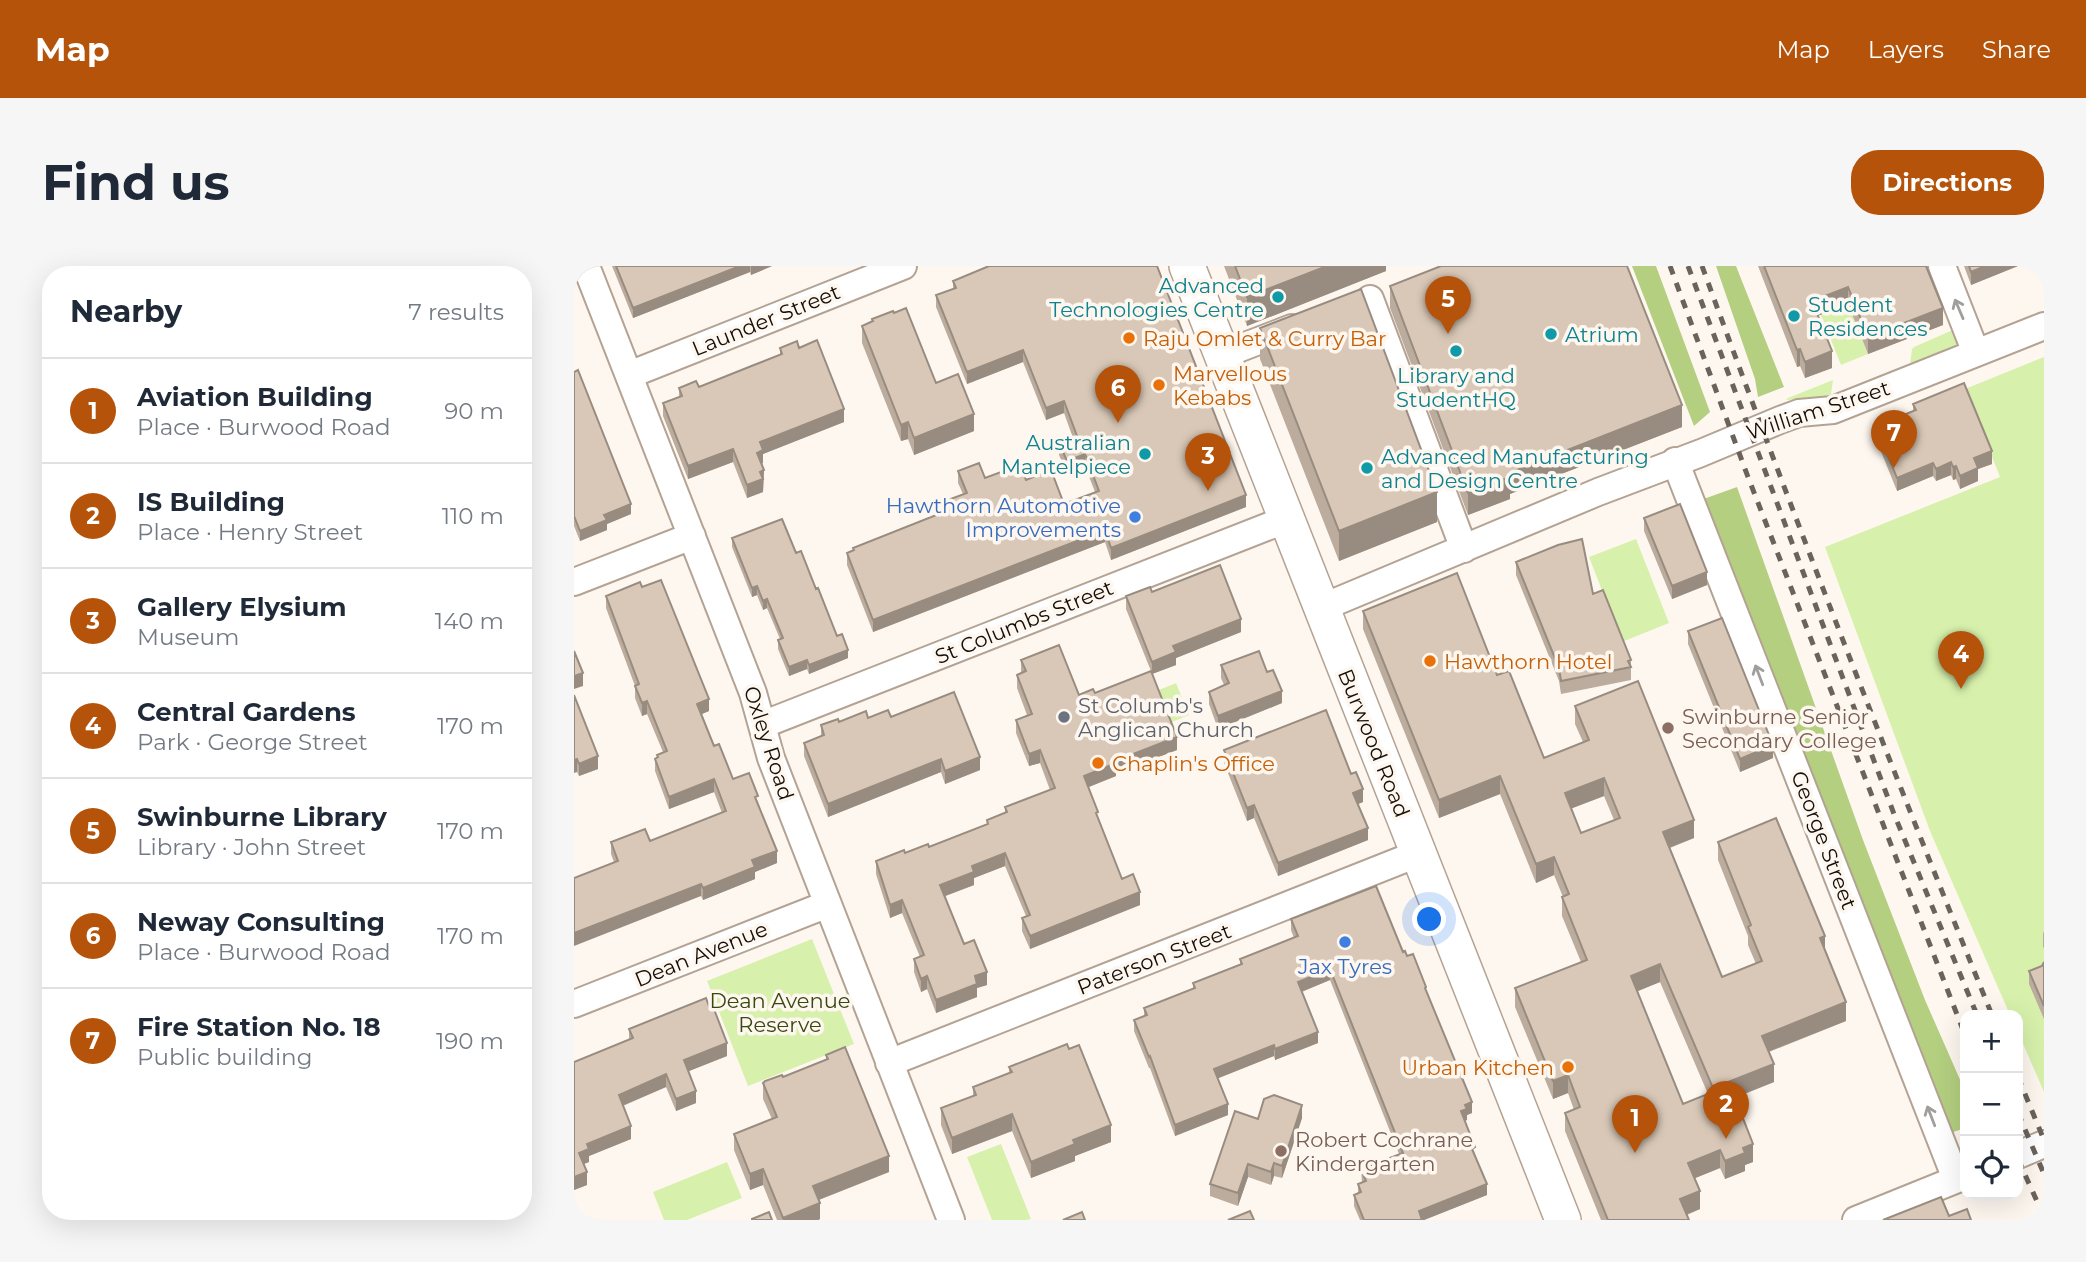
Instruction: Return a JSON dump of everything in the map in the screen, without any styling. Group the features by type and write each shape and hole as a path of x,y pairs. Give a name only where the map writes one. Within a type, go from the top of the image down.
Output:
{"main road":[{"name":"Burwood Road","path":"1186,266 1563,1220"}],"street":[{"name":"Oxley Road","path":"586,266 753,693 771,758 951,1220"},
{"name":"Launder Street","path":"629,375 902,266"},
{"path":"1942,266 1976,353"},
{"path":"1372,298 1464,549"},
{"path":"1222,355 1309,322"},
{"name":"William Street","path":"1321,608 1675,461 1799,413 1833,410 2044,326"},
{"name":"George Street","path":"1675,461 1960,1174"},
{"name":"St Columbs Street","path":"762,725 1287,519"},
{"path":"574,582 692,536"},
{"name":"Paterson Street","path":"889,1063 1418,854"},
{"name":"Dean Avenue","path":"574,1004 828,904"},
{"path":"2023,1153 2044,1144"},
{"path":"1856,1220 1960,1177"}],"green space":[{"path":"1632,266 1656,266 1710,412 1694,426"},
{"path":"1716,266 1736,266 1784,387 1758,397 1755,379"},
{"path":"1848,304 1868,354 1841,365 1821,315"},
{"path":"1955,329 1958,343 1954,347 1914,365 1910,364 1914,347"},
{"path":"2044,357 2044,1092 2023,1044 2023,1010 2008,1010 1930,831 1825,547 2000,477 1965,389"},
{"path":"1833,380 1828,397 1786,400 1788,398"},
{"path":"1737,487 1863,840 1925,1000 1960,1080 1960,1130 1945,1135 1698,501"},
{"path":"1636,539 1669,623 1622,642 1589,557"},
{"path":"1176,683 1189,715 1167,724 1154,692"},
{"name":"Dean Avenue Reserve","path":"812,939 854,1044 748,1086 707,981"},
{"path":"1001,1144 1031,1219 992,1220 967,1157"},
{"path":"727,1162 742,1198 687,1220 664,1220 653,1192"}],"building":[{"path":"616,266 740,266 633,308"},
{"path":"989,266 1157,266 1246,495 1111,548 1105,530 873,620 847,553 854,550 853,548 949,510 945,501 967,493 958,471 979,463 985,478 1020,465 1026,480 1051,470 1064,504 1099,491 1085,454 1067,461 1059,443 1077,436 1064,401 1046,408 1023,350 967,372 936,295 956,288 953,281"},
{"path":"1235,266 1327,266 1247,297"},
{"path":"1441,266 1627,266 1682,405 1509,473 1510,477 1468,493 1390,286"},
{"path":"1764,266 1926,266 1943,308 1868,337 1848,287 1812,301 1832,351 1805,362 1800,349 1797,350"},
{"path":"1969,266 1985,266 1971,272"},
{"name":"Advanced Manufacturing and Design Centre","path":"1361,289 1437,492 1339,531 1260,328"},
{"path":"906,308 936,383 958,374 974,414 914,438 908,422 901,425 862,326 873,321 872,319"},
{"path":"817,340 844,409 760,442 763,450 757,453 764,470 760,472 763,479 747,485 733,449 688,466 663,403 682,396 679,388 696,381 699,387 782,354 780,348 797,341 799,348"},
{"path":"578,370 631,504 604,515 607,520 580,531 574,516 574,372"},
{"path":"1964,383 1992,451 1974,458 1978,468 1960,476 1951,462 1936,469 1933,463 1897,478 1876,426 1916,410 1913,404"},
{"path":"1680,504 1707,572 1672,586 1644,518"},
{"path":"782,519 796,553 801,551 837,636 842,634 848,650 809,665 807,660 789,667 778,640 783,638 767,599 763,601 757,586 752,588 732,538"},
{"path":"1582,539 1593,594 1603,590 1631,660 1628,661 1631,667 1561,681 1559,668 1516,562 1558,545"},
{"path":"1220,565 1241,619 1173,646 1176,652 1152,662 1126,596 1150,587 1152,592"},
{"path":"1457,573 1497,675 1509,671 1544,758 1589,740 1575,706 1638,681 1694,820 1663,832 1722,977 1762,961 1748,927 1751,925 1718,842 1776,818 1825,936 1820,938 1846,1002 1762,1036 1774,1064 1713,1088 1660,964 1631,976 1683,1104 1730,1085 1753,1144 1743,1148 1745,1153 1725,1161 1720,1150 1688,1163 1700,1191 1680,1199 1689,1220 1608,1220 1565,1113 1580,1107 1568,1075 1553,1081 1515,988 1587,960 1562,897 1569,894 1554,857 1536,864 1500,776 1439,800 1363,611","holes":["1604,778 1620,818 1581,833 1565,793"]},
{"path":"661,580 709,699 697,704 714,746 719,744 733,779 749,773 758,796 755,797 777,851 752,860 755,867 703,888 701,884 574,933 574,878 618,861 611,842 645,829 650,841 726,811 714,779 669,797 655,759 657,755 667,751 647,701 642,703 635,686 639,684 606,596 640,582 642,587"},
{"path":"1722,618 1773,745 1740,759 1688,631"},
{"path":"1059,645 1079,695 1093,689 1095,693 1151,671 1177,737 1084,776 1122,879 1133,874 1140,892 1030,936 1022,918 1030,915 1005,853 972,866 974,872 940,885 964,944 974,940 987,972 975,976 977,984 936,1000 927,976 921,979 914,959 924,955 902,900 890,905 876,861 904,850 905,853 928,844 929,847 988,824 987,820 1007,812 1005,807 1055,788 1040,750 1029,754 1016,720 1032,714 1017,675 1026,671 1021,660"},
{"path":"574,651 583,673 574,676"},
{"path":"1259,651 1267,672 1273,670 1282,691 1218,716 1209,692 1229,683 1221,665"},
{"path":"954,692 980,757 945,771 941,759 828,804 804,743 824,735 821,725 838,719 839,722 866,711 868,718 888,710 891,717"},
{"path":"574,695 598,756 579,764 577,759 574,760"},
{"path":"1326,710 1351,774 1356,772 1363,789 1353,793 1368,828 1278,863 1254,805 1247,808 1224,750"},
{"path":"1376,886 1403,952 1405,951 1407,956 1413,954 1472,1102 1465,1105 1467,1109 1461,1111 1475,1147 1472,1149 1487,1184 1419,1211 1422,1220 1364,1220 1354,1195 1361,1192 1358,1184 1366,1181 1361,1169 1403,1153 1330,969 1298,982 1318,1032 1275,1049 1274,1045 1214,1069 1228,1104 1175,1125 1134,1020 1147,1015 1144,1008 1195,988 1193,983 1242,964 1240,959 1298,936 1291,919"},
{"path":"2044,962 2044,1006 2029,971 2042,966"},
{"path":"706,998 709,1006 712,1004 727,1043 684,1060 696,1091 676,1099 666,1074 619,1095 631,1126 587,1144 589,1149 579,1153 587,1172 574,1177 574,1062 633,1038 629,1029"},
{"path":"1067,1044 1069,1049 1079,1045 1111,1125 1073,1140 1075,1144 1031,1162 1012,1114 952,1138 941,1108 976,1095 973,1087 1012,1072 1009,1067"},
{"path":"845,1047 889,1156 813,1186 820,1203 783,1218 763,1169 750,1174 734,1134 777,1117 763,1083 765,1081 782,1075 783,1077 828,1059 826,1055"},
{"path":"1274,1095 1302,1105 1282,1166 1274,1163 1271,1172 1248,1164 1238,1193 1210,1184 1235,1111 1258,1119 1264,1099"},
{"path":"1941,1197 1949,1216 1967,1209 1971,1220 1883,1220"},
{"path":"1250,1211 1254,1220 1228,1220"},
{"path":"769,1212 772,1220 752,1220 752,1219"},
{"path":"1082,1212 1085,1220 1063,1220"}],"railway":[{"path":"1670,266 1748,477 1960,1022"},
{"path":"1688,266 1894,814 1975,1010"},
{"path":"1702,266 1844,642 1990,1010"},
{"path":"2023,1089 2044,1140"},
{"path":"2023,1125 2044,1174"},
{"path":"2023,1170 2044,1217"}],"place":[{"name":"Advanced Technologies Centre","path":"1278,297"},
{"name":"Student Residences","path":"1794,316"},
{"name":"Swinburne Library","path":"1448,334"},
{"name":"Atrium","path":"1551,334"},
{"name":"Raju Omlet & Curry Bar","path":"1129,338"},
{"name":"Library and StudentHQ","path":"1456,351"},
{"name":"Marvellous Kebabs","path":"1159,385"},
{"name":"Neway Consulting","path":"1118,423"},
{"name":"Australian Mantelpiece","path":"1145,454"},
{"name":"Advanced Manufacturing and Design Centre","path":"1367,468"},
{"name":"Fire Station No. 18","path":"1894,468"},
{"name":"Gallery Elysium","path":"1208,491"},
{"name":"Hawthorn Automotive Improvements","path":"1135,517"},
{"name":"Hawthorn Hotel","path":"1430,661"},
{"name":"Central Gardens","path":"1961,689"},
{"name":"St Columb's Anglican Church","path":"1064,717"},
{"name":"Swinburne Senior Secondary College","path":"1668,728"},
{"name":"Chaplin's Office","path":"1098,763"},
{"name":"Jax Tyres","path":"1345,942"},
{"name":"Urban Kitchen","path":"1568,1067"},
{"name":"IS Building","path":"1726,1139"},
{"name":"Robert Cochrane Kindergarten","path":"1281,1151"},
{"name":"Aviation Building","path":"1635,1153"}]}
